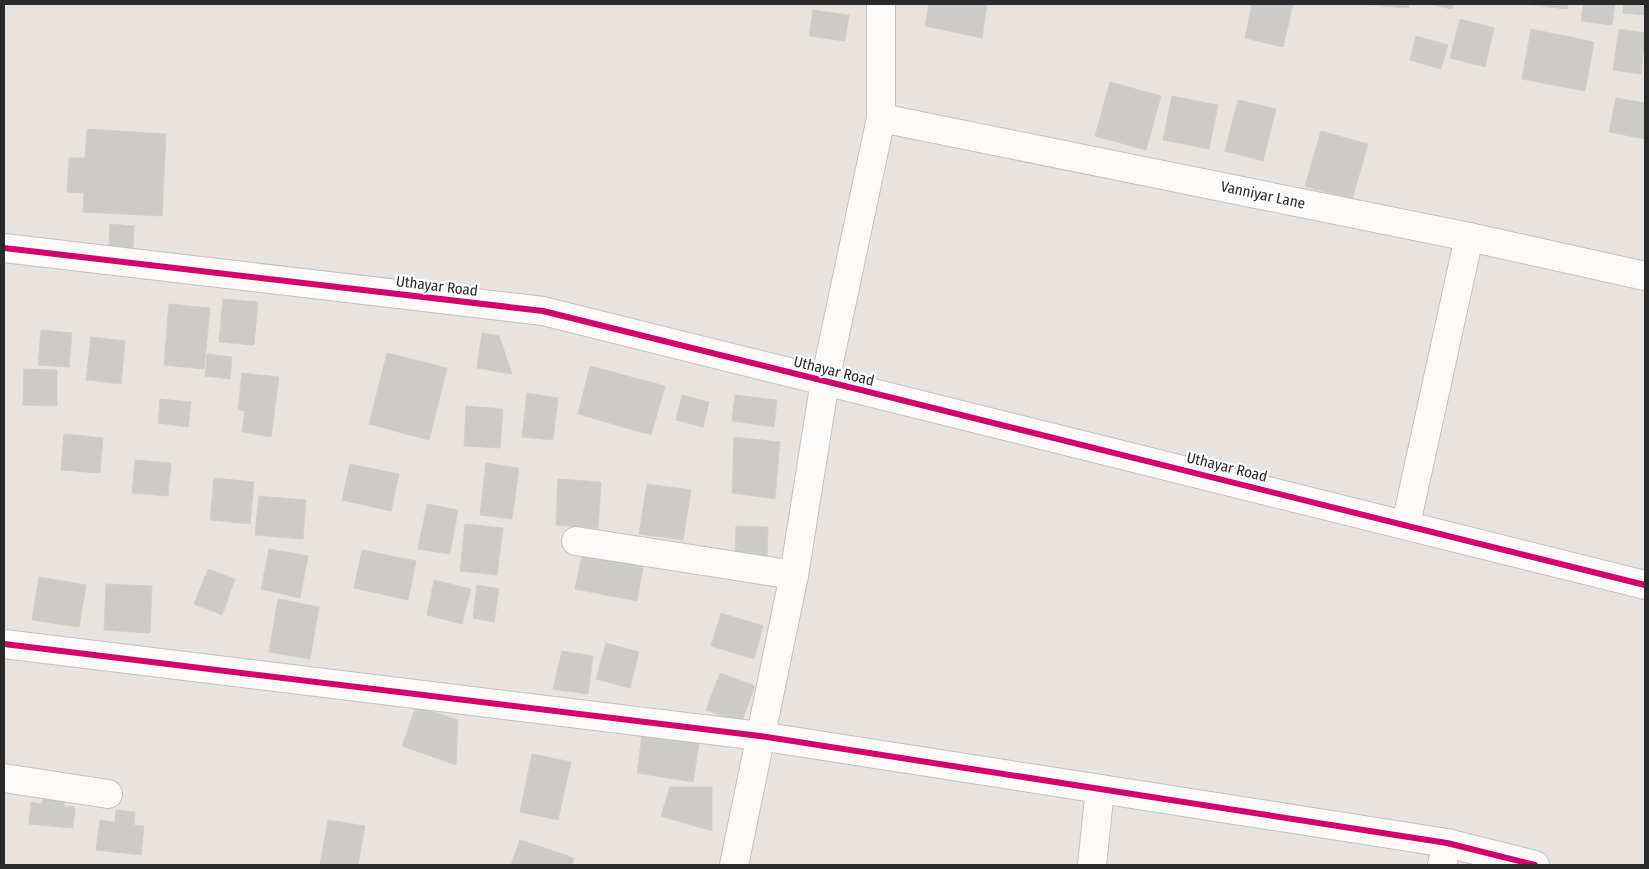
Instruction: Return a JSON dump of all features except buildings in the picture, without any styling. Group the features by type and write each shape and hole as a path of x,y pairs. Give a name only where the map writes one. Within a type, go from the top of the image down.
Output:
{"street":[{"path":"734,865 794,574 825,382 881,118 881,4"},
{"name":"Vanniyar Lane","path":"881,118 1469,237 1645,276"},
{"path":"1406,524 1469,237"},
{"name":"Uthayar Road","path":"4,248 543,311 1406,524 1645,585"},
{"path":"576,542 794,574"},
{"path":"4,644 760,736 1100,789 1444,854 1535,865"},
{"path":"4,778 108,794"},
{"path":"1092,865 1100,789"}],"cycle path":[{"path":"4,248 543,311 1645,585"},
{"path":"4,644 760,736 1447,843 1535,865"}]}
